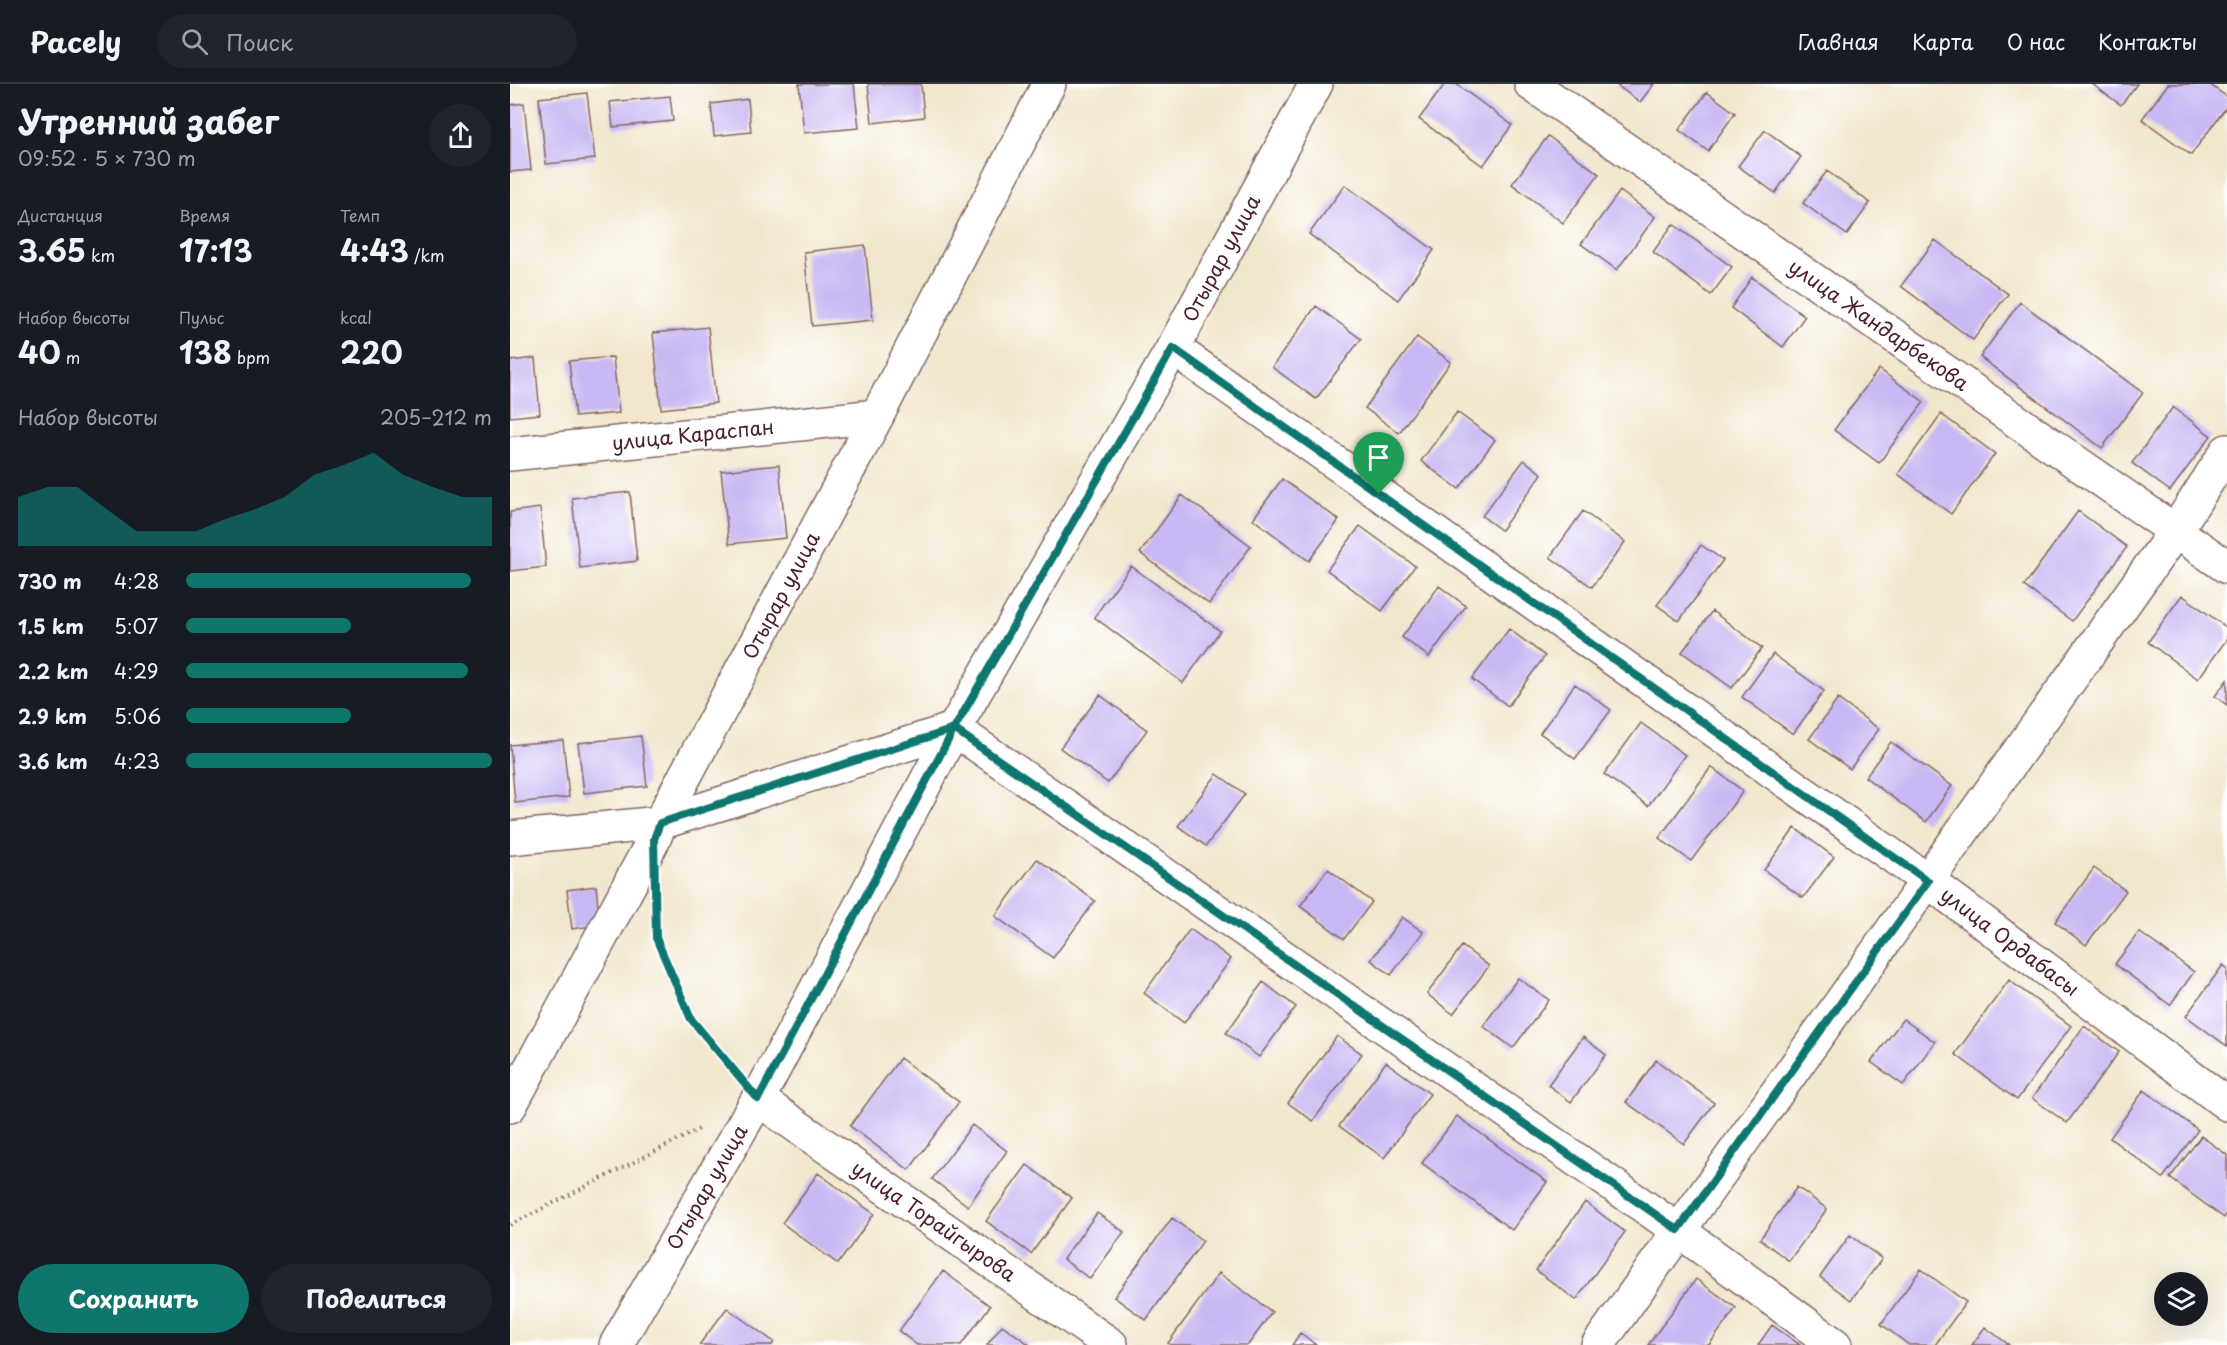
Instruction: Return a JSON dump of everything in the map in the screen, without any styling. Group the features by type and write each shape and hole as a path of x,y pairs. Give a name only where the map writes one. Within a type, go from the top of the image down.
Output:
{"street":[{"name":"Отырар улица","path":"510,1106 654,839 660,823 877,416 1049,84"},
{"name":"Отырар улица","path":"616,1345 758,1099 954,729 1173,348 1316,84"},
{"name":"улица Жандарбекова","path":"1531,84 2227,567"},
{"name":"улица Ордабасы","path":"1173,348 1928,881 2227,1104"},
{"name":"улица Караспан","path":"510,454 877,416"},
{"path":"1598,1345 2176,530 2227,451"},
{"path":"510,838 660,823 954,729 1678,1230 1835,1345"},
{"name":"улица Торайгырова","path":"758,1099 1111,1345"}],"path":[{"path":"655,905 656,938 691,1019 758,1099"},
{"path":"510,1225 706,1125"}],"building":[{"path":"799,84 854,84 859,128 804,133"},
{"path":"868,84 921,84 924,117 872,123"},
{"path":"1445,84 1456,84 1512,125 1483,166 1419,119"},
{"path":"1615,84 1654,84 1640,102"},
{"path":"2092,84 2137,84 2121,105"},
{"path":"2168,84 2209,84 2227,97 2227,106 2191,155 2142,119"},
{"path":"1707,92 1735,113 1708,151 1679,130"},
{"path":"587,93 595,159 546,164 539,98"},
{"path":"670,96 673,121 613,127 610,102"},
{"path":"748,99 751,132 714,136 711,104"},
{"path":"524,103 531,170 510,172 510,105"},
{"path":"1765,130 1801,157 1775,193 1738,166"},
{"path":"1548,136 1599,174 1563,223 1512,184"},
{"path":"1827,171 1870,203 1847,235 1803,203"},
{"path":"1345,185 1434,250 1398,300 1309,234"},
{"path":"1620,191 1655,217 1617,270 1581,244"},
{"path":"1673,224 1732,267 1711,295 1653,252"},
{"path":"1935,240 2008,294 1973,340 1901,286"},
{"path":"865,245 873,320 812,326 804,252"},
{"path":"1752,277 1805,316 1783,347 1731,308"},
{"path":"2020,302 2143,393 2102,448 1980,357"},
{"path":"1316,306 1361,339 1316,399 1272,367"},
{"path":"708,327 716,403 661,409 653,333"},
{"path":"1417,337 1451,362 1399,433 1365,408"},
{"path":"613,357 619,413 575,417 569,361"},
{"path":"535,358 540,414 510,417 510,361"},
{"path":"1879,369 1924,402 1879,463 1834,430"},
{"path":"2173,407 2211,436 2170,491 2132,463"},
{"path":"1457,412 1495,440 1459,489 1421,461"},
{"path":"1941,414 1995,454 1951,514 1898,474"},
{"path":"1524,460 1542,474 1501,530 1482,516"},
{"path":"779,465 786,538 729,544 721,471"},
{"path":"1282,479 1339,520 1309,561 1253,519"},
{"path":"630,492 637,561 580,568 572,498"},
{"path":"1182,495 1251,546 1209,604 1140,553"},
{"path":"540,508 546,567 510,571 510,512"},
{"path":"1583,511 1625,542 1592,587 1550,557"},
{"path":"2078,511 2127,547 2072,621 2024,586"},
{"path":"1360,526 1415,566 1382,611 1327,570"},
{"path":"1701,545 1723,560 1679,621 1657,605"},
{"path":"1131,566 1220,631 1183,683 1094,617"},
{"path":"1439,586 1466,606 1429,657 1402,637"},
{"path":"2182,595 2227,628 2227,639 2198,679 2148,642"},
{"path":"1712,611 1762,648 1732,688 1682,652"},
{"path":"1509,629 1545,656 1508,706 1472,679"},
{"path":"1773,654 1824,691 1793,734 1742,697"},
{"path":"2227,680 2227,705 2215,696"},
{"path":"1575,684 1611,710 1575,759 1540,733"},
{"path":"1100,695 1147,730 1108,783 1060,748"},
{"path":"1838,699 1879,729 1850,769 1809,739"},
{"path":"1641,723 1685,755 1648,806 1604,774"},
{"path":"641,736 647,786 584,793 578,743"},
{"path":"563,740 569,797 515,803 510,745"},
{"path":"1891,742 1952,786 1926,822 1865,777"},
{"path":"1711,767 1743,791 1691,861 1659,838"},
{"path":"1217,774 1245,794 1206,846 1178,826"},
{"path":"1795,828 1834,857 1803,898 1764,870"},
{"path":"1037,859 1095,901 1053,958 995,916"},
{"path":"2094,868 2126,891 2086,945 2055,922"},
{"path":"1328,869 1372,902 1344,939 1300,906"},
{"path":"596,886 600,925 572,929 567,890"},
{"path":"1402,917 1423,932 1391,975 1371,960"},
{"path":"1190,929 1231,959 1184,1023 1144,993"},
{"path":"2139,932 2194,972 2170,1005 2115,964"},
{"path":"1462,946 1489,966 1453,1014 1427,994"},
{"path":"2223,965 2227,968 2227,1046 2186,1016"},
{"path":"1518,978 1549,1000 1513,1048 1483,1026"},
{"path":"2009,980 2071,1026 2017,1100 1955,1054"},
{"path":"1263,982 1296,1007 1259,1057 1226,1033"},
{"path":"1903,1019 1935,1042 1903,1085 1871,1062"},
{"path":"2084,1026 2119,1052 2067,1123 2032,1098"},
{"path":"1337,1036 1362,1054 1313,1121 1288,1103"},
{"path":"1583,1037 1606,1055 1571,1102 1548,1085"},
{"path":"900,1058 959,1102 909,1170 850,1126"},
{"path":"1656,1060 1714,1103 1684,1144 1626,1102"},
{"path":"1386,1062 1430,1094 1384,1158 1339,1126"},
{"path":"2144,1090 2198,1130 2163,1178 2110,1138"},
{"path":"1457,1116 1547,1182 1512,1230 1422,1163"},
{"path":"972,1125 1007,1151 968,1206 932,1179"},
{"path":"2201,1136 2227,1155 2227,1213 2224,1218 2170,1178"},
{"path":"1027,1165 1072,1198 1031,1254 986,1221"},
{"path":"818,1173 874,1214 838,1264 782,1223"},
{"path":"1797,1187 1827,1209 1789,1261 1760,1239"},
{"path":"1585,1202 1625,1232 1576,1300 1536,1270"},
{"path":"1097,1213 1124,1232 1090,1279 1063,1259"},
{"path":"1172,1218 1203,1241 1146,1320 1114,1297"},
{"path":"1850,1235 1882,1259 1851,1300 1820,1277"},
{"path":"1921,1269 1966,1302 1935,1345 1909,1345 1881,1324"},
{"path":"943,1271 990,1306 961,1345 917,1345 899,1331"},
{"path":"1219,1273 1272,1312 1248,1345 1171,1345 1168,1343"},
{"path":"1696,1279 1736,1308 1709,1345 1648,1345"},
{"path":"727,1308 774,1342 772,1345 699,1345"},
{"path":"1002,1325 1030,1345 987,1345"},
{"path":"1772,1325 1800,1345 1758,1345"},
{"path":"1985,1327 2009,1345 1972,1345"},
{"path":"1300,1333 1316,1345 1292,1345"}],"route":[{"path":"1379,494 1173,348 954,729 660,823 654,839 656,938 691,1019 758,1099 954,729 1678,1230 1928,881 1379,494"}]}
